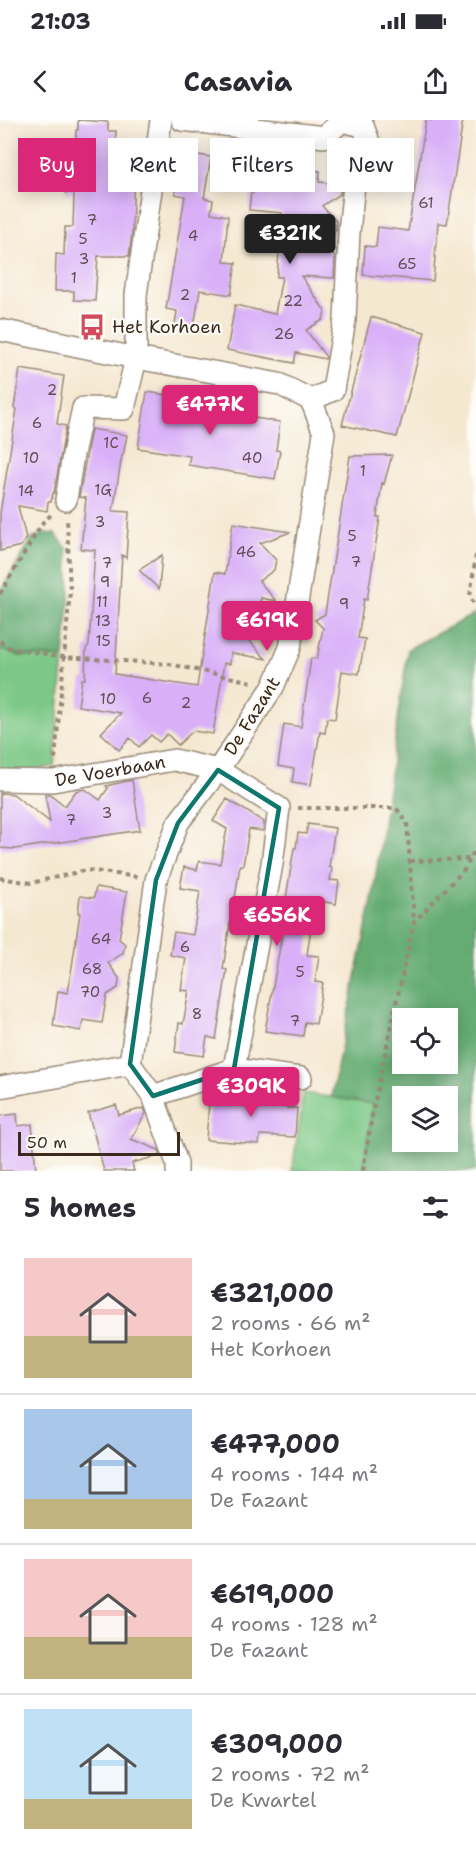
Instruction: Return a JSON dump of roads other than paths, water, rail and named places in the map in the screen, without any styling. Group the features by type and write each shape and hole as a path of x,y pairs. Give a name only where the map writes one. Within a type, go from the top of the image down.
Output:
{"street":[{"path":"66,500 83,408 124,409 136,358 136,295 161,120"},
{"path":"0,330 279,384 311,400 333,390 345,320 349,232 355,175 371,147 363,126 342,121 324,137 182,120"},
{"name":"De Fazant","path":"130,1064 156,880 178,823 218,770 273,687 290,648 324,433 311,400"},
{"name":"De Voerbaan","path":"0,780 54,781 174,760 218,770 279,808 272,864 234,1069"},
{"path":"0,1086 130,1064 153,1096 177,1163 177,1171"},
{"path":"153,1096 234,1069 301,1078"}],"place":[{"name":"Het Korhoen","path":"92,327"}]}
